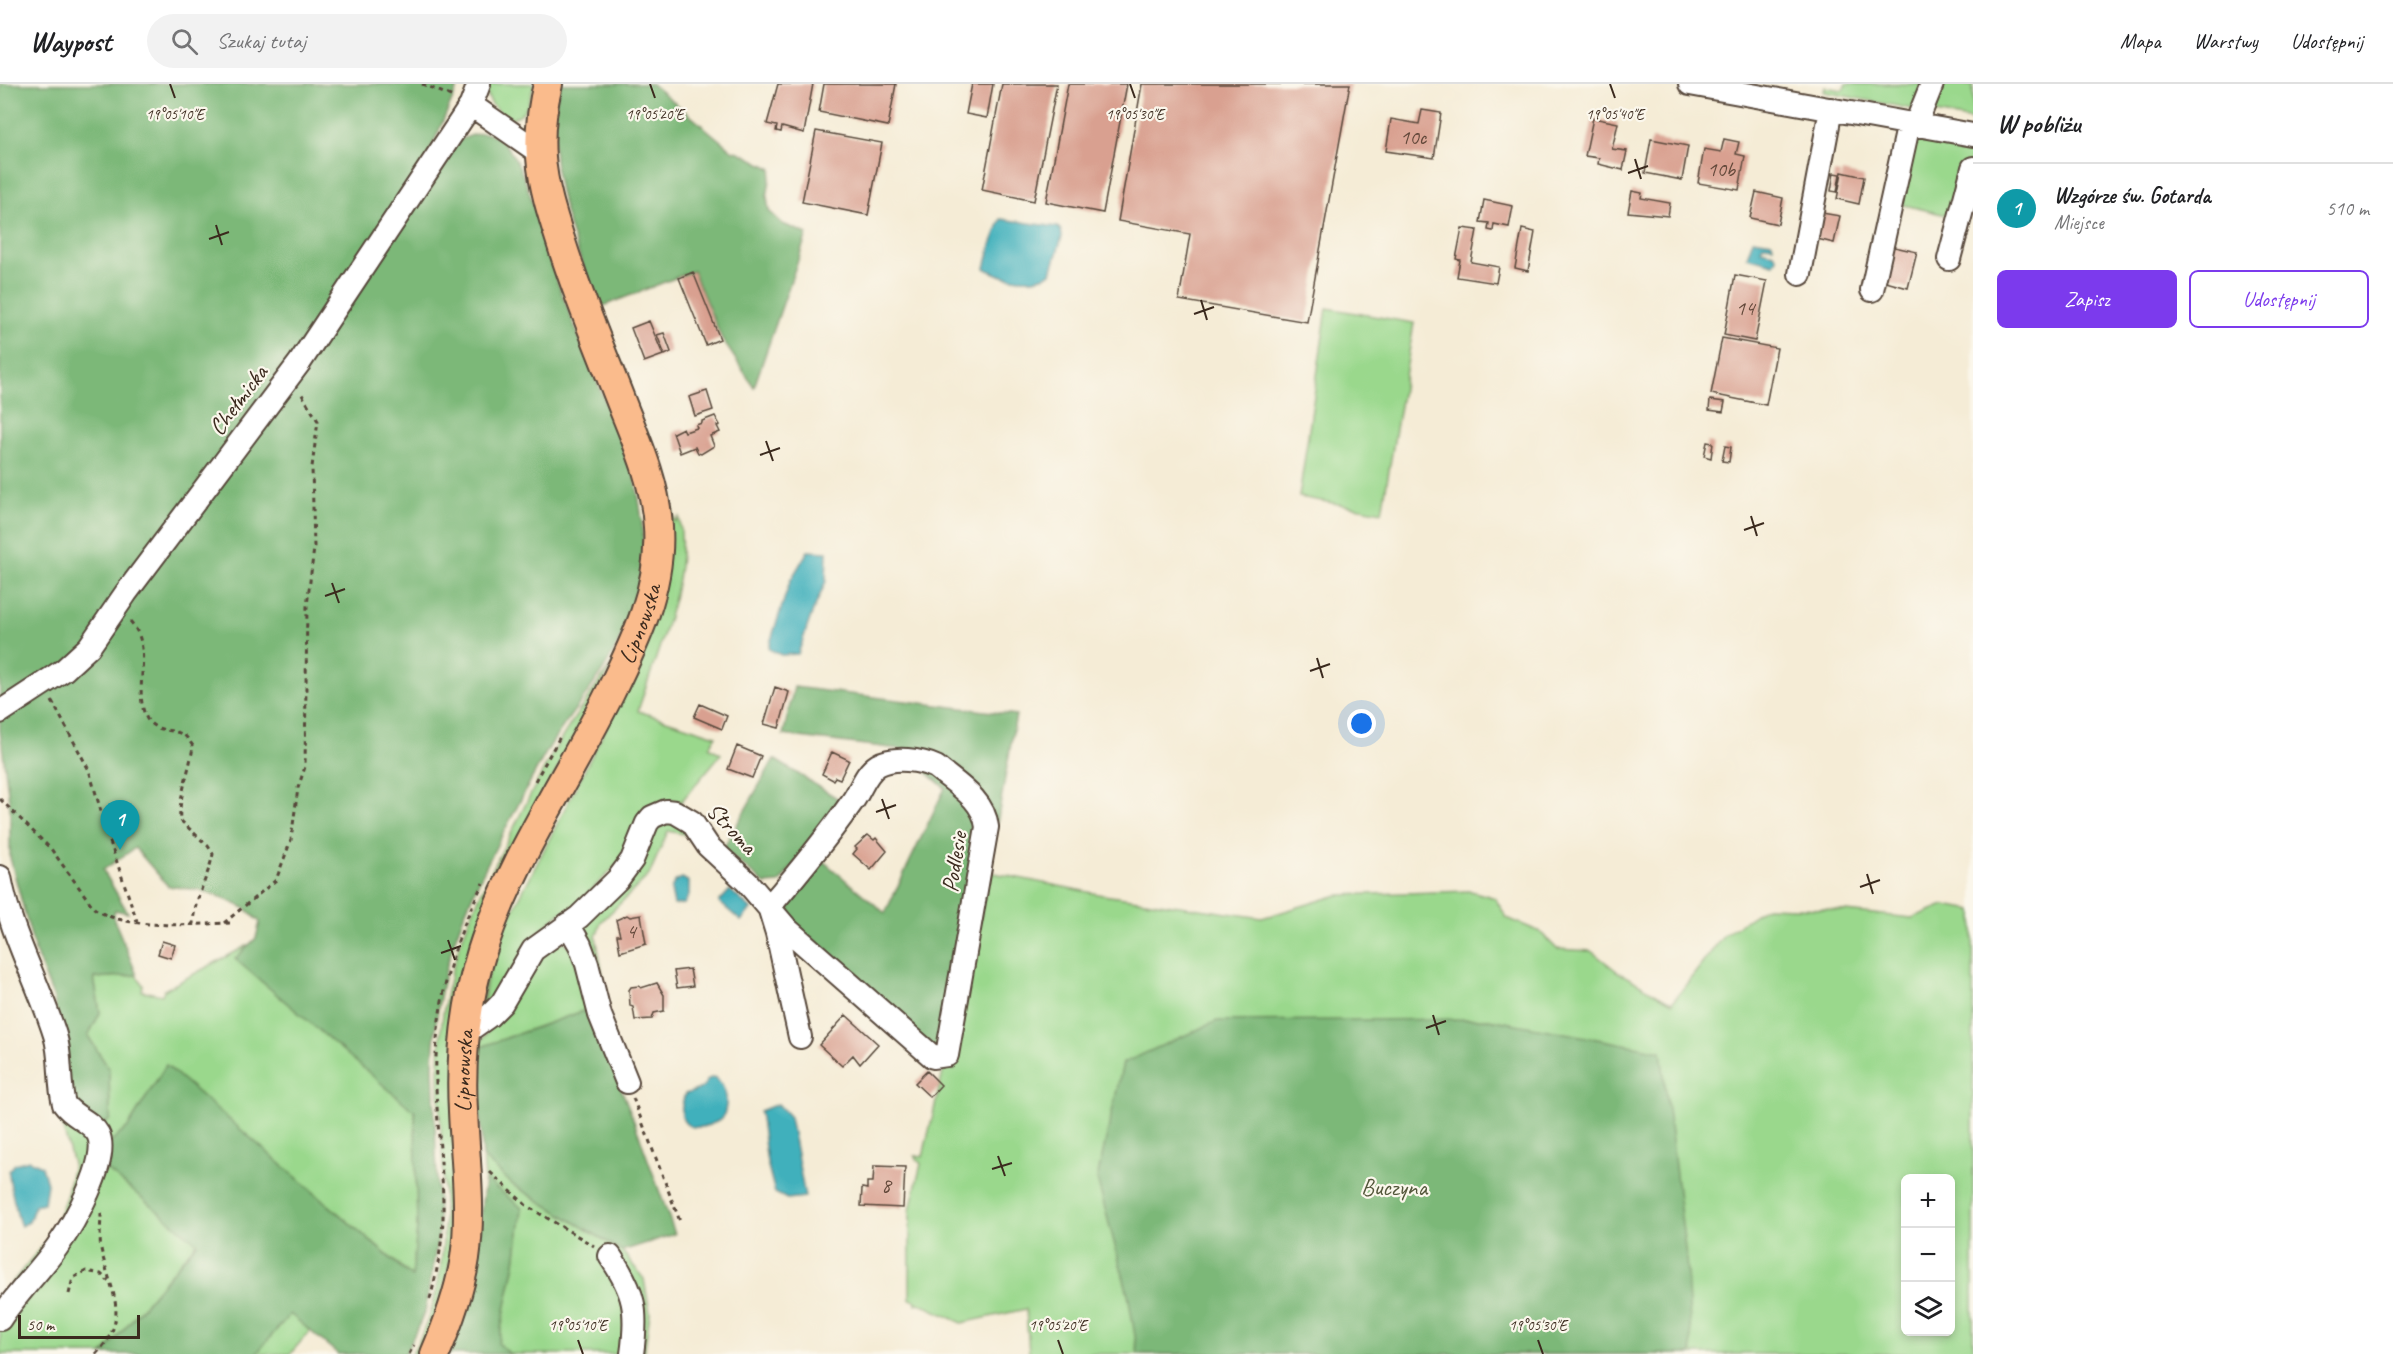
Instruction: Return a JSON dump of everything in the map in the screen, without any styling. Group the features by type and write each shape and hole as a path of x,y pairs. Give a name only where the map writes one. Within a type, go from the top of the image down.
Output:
{"main road":[{"name":"Lipnowska","path":"426,1347 461,1279 467,1236 468,1177 463,1108 465,1033 476,971 490,929 524,855 594,725 635,641 654,583 659,546 657,512 649,478 570,270 549,205 540,153 541,115 548,84"}],"street":[{"path":"1690,84 1973,135"},
{"path":"1872,290 1913,124 1932,84"},
{"path":"475,94 540,153"},
{"name":"Chełmicka","path":"0,712 64,670 89,647 290,375 475,94"},
{"path":"1800,274 1831,109"},
{"path":"1949,259 1973,168"},
{"name":"Podlesie","path":"769,907 854,800 873,769 880,764 890,760 929,764 982,806 987,827 950,1050 947,1055 940,1058 933,1057 926,1051"},
{"name":"Stroma","path":"465,1033 489,1016 502,1003 533,950 579,917 618,879 632,860 647,823 652,817 666,811 677,813 692,822 708,846 747,882 787,929 926,1051"},
{"path":"0,877 4,900 18,944 56,1038 64,1104 99,1135 102,1155 91,1183 58,1245 0,1319"},
{"path":"769,907 800,1037"},
{"path":"568,924 580,945 600,1015 627,1082"},
{"path":"610,1256 627,1282 634,1303 635,1331 632,1354"}],"path":[{"path":"422,84 475,94"},
{"path":"224,923 276,880 291,840 298,788 305,767 307,606 314,548 312,467 318,421 290,375"},
{"path":"116,608 137,629 143,646 143,709 148,721 154,727 185,735 193,746 187,781 179,808 180,820 208,846 213,854 194,910 193,924"},
{"path":"42,684 89,770 109,839 138,921"},
{"path":"535,782 562,734"},
{"path":"0,799 51,849 94,908 102,914 156,925 230,923"},
{"path":"430,1302 443,1218 436,1068 439,1022 444,989 459,933 485,878"},
{"path":"627,1082 681,1224"},
{"path":"489,1172 527,1206 610,1256"},
{"path":"91,1183 99,1204 100,1246 117,1312 114,1330 96,1354"},
{"path":"69,1294 73,1278 86,1271 101,1274 111,1285"},
{"path":"409,1354 426,1347"}],"green space":[{"path":"0,84 459,84 427,158 466,137 482,133 497,138 510,151 527,184 552,267 633,470 642,517 643,539 640,581 627,624 601,672 558,733 534,774 478,882 446,969 439,999 433,1067 439,1232 425,1312 405,1354 338,1354 290,1314 256,1354 103,1354 197,1243 106,1169 109,1144 128,1127 166,1065 412,1277 417,1228 415,1112 235,959 256,938 260,922 246,909 221,897 199,890 168,886 135,848 103,870 128,913 115,910 113,917 137,975 94,978 100,1013 88,1036 109,1069 110,1119 101,1128 72,1099 54,999 35,951 10,858 10,808 0,730"},
{"path":"487,84 534,84 524,111 509,119 492,105 488,96"},
{"path":"559,84 652,84 733,151 772,169 767,197 769,211 783,224 807,234 754,387 722,339 693,271 598,308 569,225 556,171 554,114"},
{"path":"1846,84 1924,84 1912,109 1824,92 1825,87 1843,90"},
{"path":"1936,84 1973,84 1973,120 1930,112"},
{"path":"1921,134 1967,143 1972,150 1970,164 1950,216 1896,203 1911,138 1919,140"},
{"path":"1327,308 1414,323 1382,512 1299,497"},
{"path":"664,476 675,522 679,517 680,564 670,615 638,711 716,736 709,747 721,754 681,802 671,800 626,856 574,907 559,914 530,940 491,1003 483,1007 487,979 501,934 610,720 661,477"},
{"path":"616,658 499,880 456,1184 455,1242 438,1311 422,1354 412,1354 430,1314 440,1273 444,1230 444,1187 439,1056 443,1014 453,966 477,901 539,778 572,722"},
{"path":"794,687 1016,715 954,1070 790,919 789,902 823,861 885,913 945,788 899,749 783,735"},
{"path":"774,759 845,803 779,883 765,884 723,849"},
{"path":"666,821 679,821 688,835 668,831 649,875 601,922 596,937 603,977 596,979 580,924 656,828"},
{"path":"969,868 1103,895 1262,918 1338,895 1471,891 1495,898 1507,918 1540,932 1557,949 1591,951 1618,972 1672,1003 1724,935 1766,907 1826,909 1912,918 1944,905 1973,910 1973,1354 1029,1354 1026,1309 962,1323 919,1303 916,1304 916,1301 910,1299 910,1210 921,1164 915,1156 923,1156 945,1064"},
{"path":"559,942 565,942 572,949 589,1009 475,1049 507,1006 538,957"},
{"path":"250,944 236,959 415,1111 417,1228 413,1277 166,1066 128,1127 109,1144 101,1128 110,1119 109,1069 88,1036 100,1013 94,978 136,975 143,985 142,991 162,995 164,990"},
{"path":"589,1009 631,1113 675,1234 622,1251 513,1185 483,1157 475,1049"},
{"name":"Buczyna","path":"1489,1019 1661,1051 1686,1257 1692,1354 1138,1354 1128,1294 1097,1179 1123,1063 1217,1021"},
{"path":"68,1115 97,1140 68,1223 0,1312 0,1297 52,1234 67,1194 73,1164 61,1121"},
{"path":"483,1157 513,1185 622,1251 644,1279 650,1313 644,1354 636,1354 625,1292 623,1354 510,1354 498,1343 515,1263 522,1208 485,1179"},
{"path":"106,1169 197,1242 103,1354 0,1354 0,1330"},
{"path":"485,1179 522,1208 515,1263 498,1343 510,1354 449,1354 475,1258"},
{"path":"290,1313 310,1331 290,1354 256,1354"}],"water":[{"path":"1001,219 1057,227 1061,230 1062,237 1051,273 1036,278 1018,279 1000,275 985,268"},
{"path":"1753,239 1772,242 1773,246 1763,245 1761,250 1774,253 1777,258 1774,264 1747,257"},
{"path":"808,551 827,552 826,581 798,654 781,655 769,649 771,640 790,581"},
{"path":"682,878 689,882 689,895 684,904 674,905 671,890 674,882"},
{"path":"730,890 751,909 741,921 719,902"},
{"path":"714,1077 719,1081 726,1096 726,1108 722,1119 703,1126 689,1126 684,1122 682,1115 685,1094 698,1090 708,1079"},
{"path":"778,1104 790,1117 805,1197 787,1199 775,1193 767,1162 760,1111"},
{"path":"29,1160 42,1166 47,1184 44,1203 35,1205 29,1222 21,1226 9,1171 15,1164"}],"building":[{"path":"778,84 813,84 804,133 782,127 781,132 776,131 777,126 767,124"},
{"path":"824,84 896,84 888,126 819,112"},
{"path":"972,84 993,84 987,118 966,114"},
{"path":"1002,84 1057,84 1034,201 982,190"},
{"path":"1068,84 1127,84 1103,213 1046,202"},
{"path":"1142,84 1350,84 1307,322 1179,300 1190,234 1118,221"},
{"path":"1422,110 1441,113 1434,158 1386,151 1391,119 1419,124"},
{"path":"1593,118 1618,123 1612,149 1627,151 1623,170 1598,164 1599,158 1585,156"},
{"path":"816,131 882,143 868,215 802,202"},
{"path":"1651,139 1688,146 1682,180 1645,173"},
{"path":"1724,139 1739,142 1736,154 1745,156 1739,190 1698,183 1704,149 1721,152"},
{"path":"1842,172 1864,177 1859,204 1837,199"},
{"path":"1834,173 1840,174 1837,192 1831,191"},
{"path":"1632,191 1642,193 1641,198 1670,203 1668,216 1628,212"},
{"path":"1756,192 1783,198 1778,224 1750,218"},
{"path":"1484,200 1513,206 1509,227 1494,224 1493,231 1488,230 1489,223 1480,222"},
{"path":"1822,213 1840,216 1834,243 1817,239"},
{"path":"1462,228 1477,230 1471,262 1499,267 1496,283 1457,277 1460,260 1456,259"},
{"path":"1522,229 1535,232 1528,271 1515,268"},
{"path":"1890,246 1917,252 1908,288 1882,281"},
{"path":"693,272 720,339 706,345 679,278"},
{"path":"1735,275 1767,281 1755,341 1724,335"},
{"path":"649,321 663,355 644,362 631,328"},
{"path":"664,333 671,352 665,355 657,335"},
{"path":"1722,338 1777,348 1766,405 1711,394"},
{"path":"707,391 713,410 695,416 689,397"},
{"path":"1710,400 1725,402 1723,412 1709,410"},
{"path":"715,416 720,425 717,426 720,432 710,436 714,446 701,454 695,447 680,453 673,433 683,428 685,432 697,428 696,425 702,421"},
{"path":"1707,442 1713,443 1711,458 1704,456"},
{"path":"1725,446 1731,447 1729,462 1722,461"},
{"path":"775,687 789,692 779,728 764,724"},
{"path":"700,704 727,716 722,729 694,717"},
{"path":"737,746 761,756 752,778 728,769"},
{"path":"832,752 849,760 840,779 835,777 833,780 822,774"},
{"path":"868,835 874,840 876,838 887,851 871,870 853,854 857,849 855,847"},
{"path":"627,915 630,917 641,915 646,944 620,952 617,935 620,935 616,920"},
{"path":"162,941 175,945 171,958 158,954"},
{"path":"690,969 693,986 677,988 674,971"},
{"path":"657,983 664,995 664,1011 654,1013 652,1019 635,1020 633,1007 630,1006 629,990 631,987 641,988"},
{"path":"846,1015 878,1044 860,1064 853,1055 842,1066 819,1045"},
{"path":"927,1071 941,1085 930,1097 915,1083"},
{"path":"874,1166 905,1167 903,1208 861,1206 862,1188 867,1189 867,1182 873,1182"}],"place":[{"name":"Wzgórze św. Gotarda","path":"120,850"}]}
